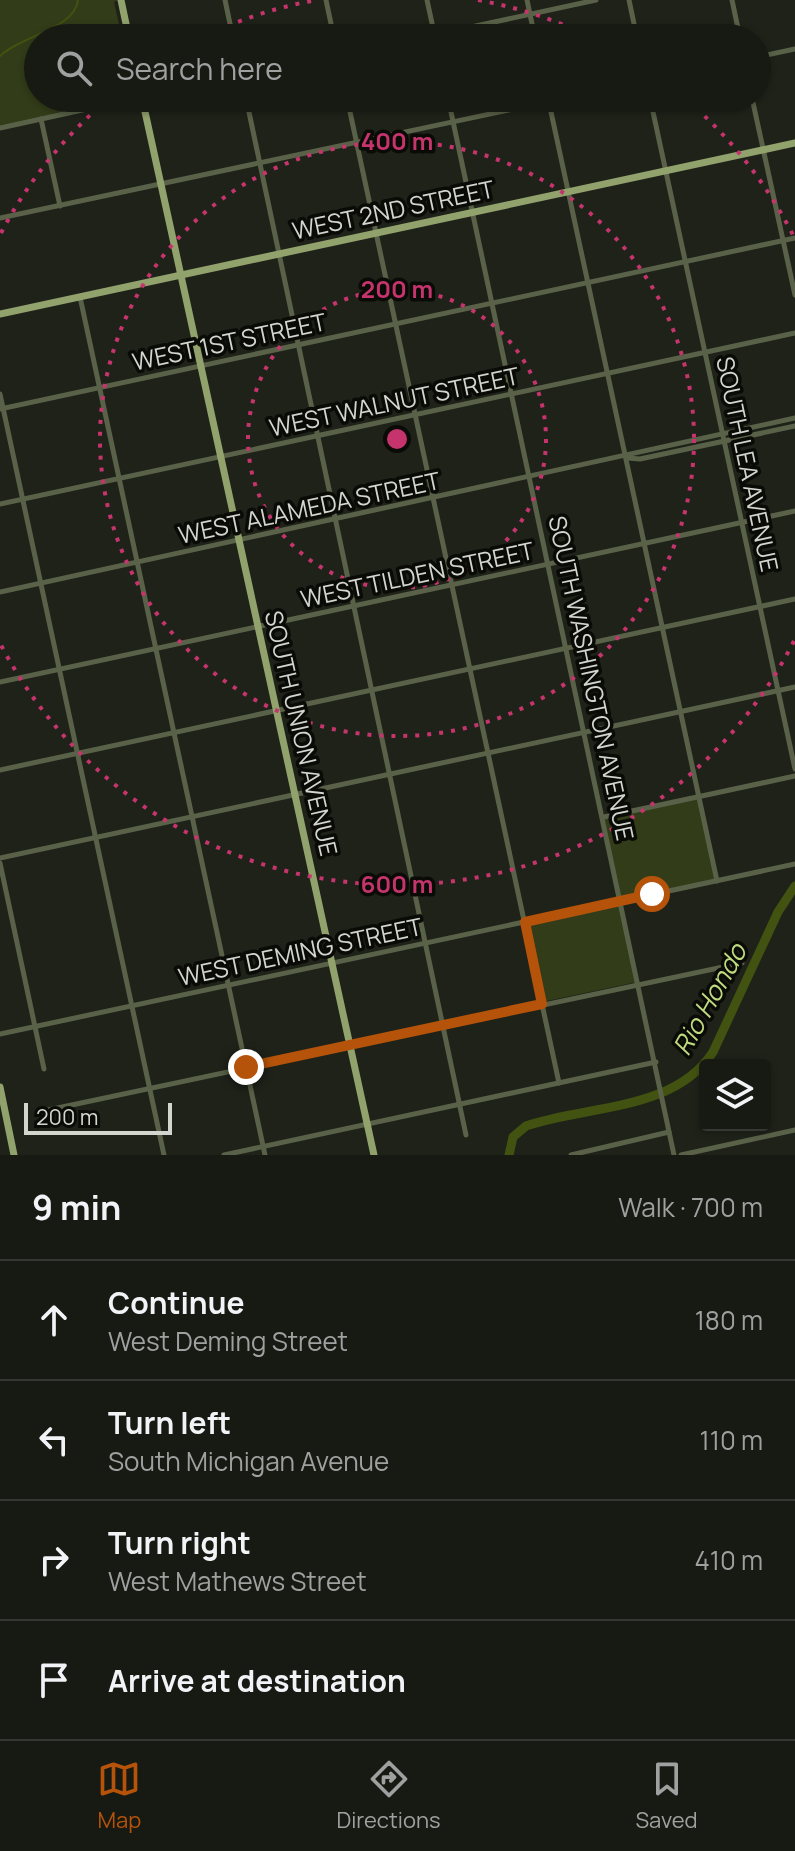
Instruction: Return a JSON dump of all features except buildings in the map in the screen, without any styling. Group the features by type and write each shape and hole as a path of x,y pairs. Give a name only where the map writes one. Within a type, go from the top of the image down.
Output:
{"main road":[{"path":"121,0 126,24"},
{"name":"SOUTH UNION AVENUE","path":"143,112 374,1155"},
{"name":"WEST 2ND STREET","path":"0,314 795,143"},
{"path":"0,1087 14,1155"}],"street":[{"path":"225,0 230,24"},
{"path":"326,0 331,24"},
{"path":"427,0 432,24"},
{"path":"527,0 532,24"},
{"path":"487,24 596,0"},
{"path":"629,0 634,24"},
{"path":"732,0 737,24"},
{"path":"771,54 795,49"},
{"path":"0,128 74,112"},
{"path":"249,112 466,1135"},
{"path":"350,112 559,1083"},
{"name":"SOUTH WASHINGTON AVENUE","path":"451,112 674,1155"},
{"path":"0,218 496,112"},
{"path":"551,112 717,881"},
{"name":"SOUTH LEA AVENUE","path":"653,112 795,769"},
{"path":"755,112 795,295"},
{"path":"41,119 60,206"},
{"name":"WEST 1ST STREET","path":"2,409 795,238"},
{"path":"80,297 265,1155"},
{"name":"WEST WALNUT STREET","path":"0,504 795,333"},
{"path":"0,394 164,1155"},
{"name":"WEST ALAMEDA STREET","path":"0,592 626,458 795,418"},
{"name":"WEST ALAMEDA STREET","path":"626,458 640,459 795,426"},
{"name":"WEST TILDEN STREET","path":"0,682 795,511"},
{"path":"0,770 795,599"},
{"path":"44,1069 0,861 795,687"},
{"path":"604,817 795,776"},
{"name":"WEST DEMING STREET","path":"0,1034 795,864"},
{"path":"48,1110 742,963"},
{"path":"224,1155 656,1062"},
{"path":"681,1155 795,1130"},
{"path":"571,1155 669,1132"},
{"path":"606,1147 608,1155"}],"green space":[{"path":"0,0 119,0 114,2 119,24 24,24 24,112 72,112 0,128"},
{"path":"699,797 717,881 621,901 604,817"},
{"path":"620,903 637,982 542,1002 529,926 525,924"}],"waterway":[{"path":"59,24 75,10 78,0"},
{"path":"0,56 24,42"},
{"name":"Rio Hondo","path":"509,1155 513,1137 526,1126 653,1096 676,1086 696,1072 713,1052 778,912 795,886"}],"route":[{"path":"246,1067 542,1004 525,922 652,894"}]}
